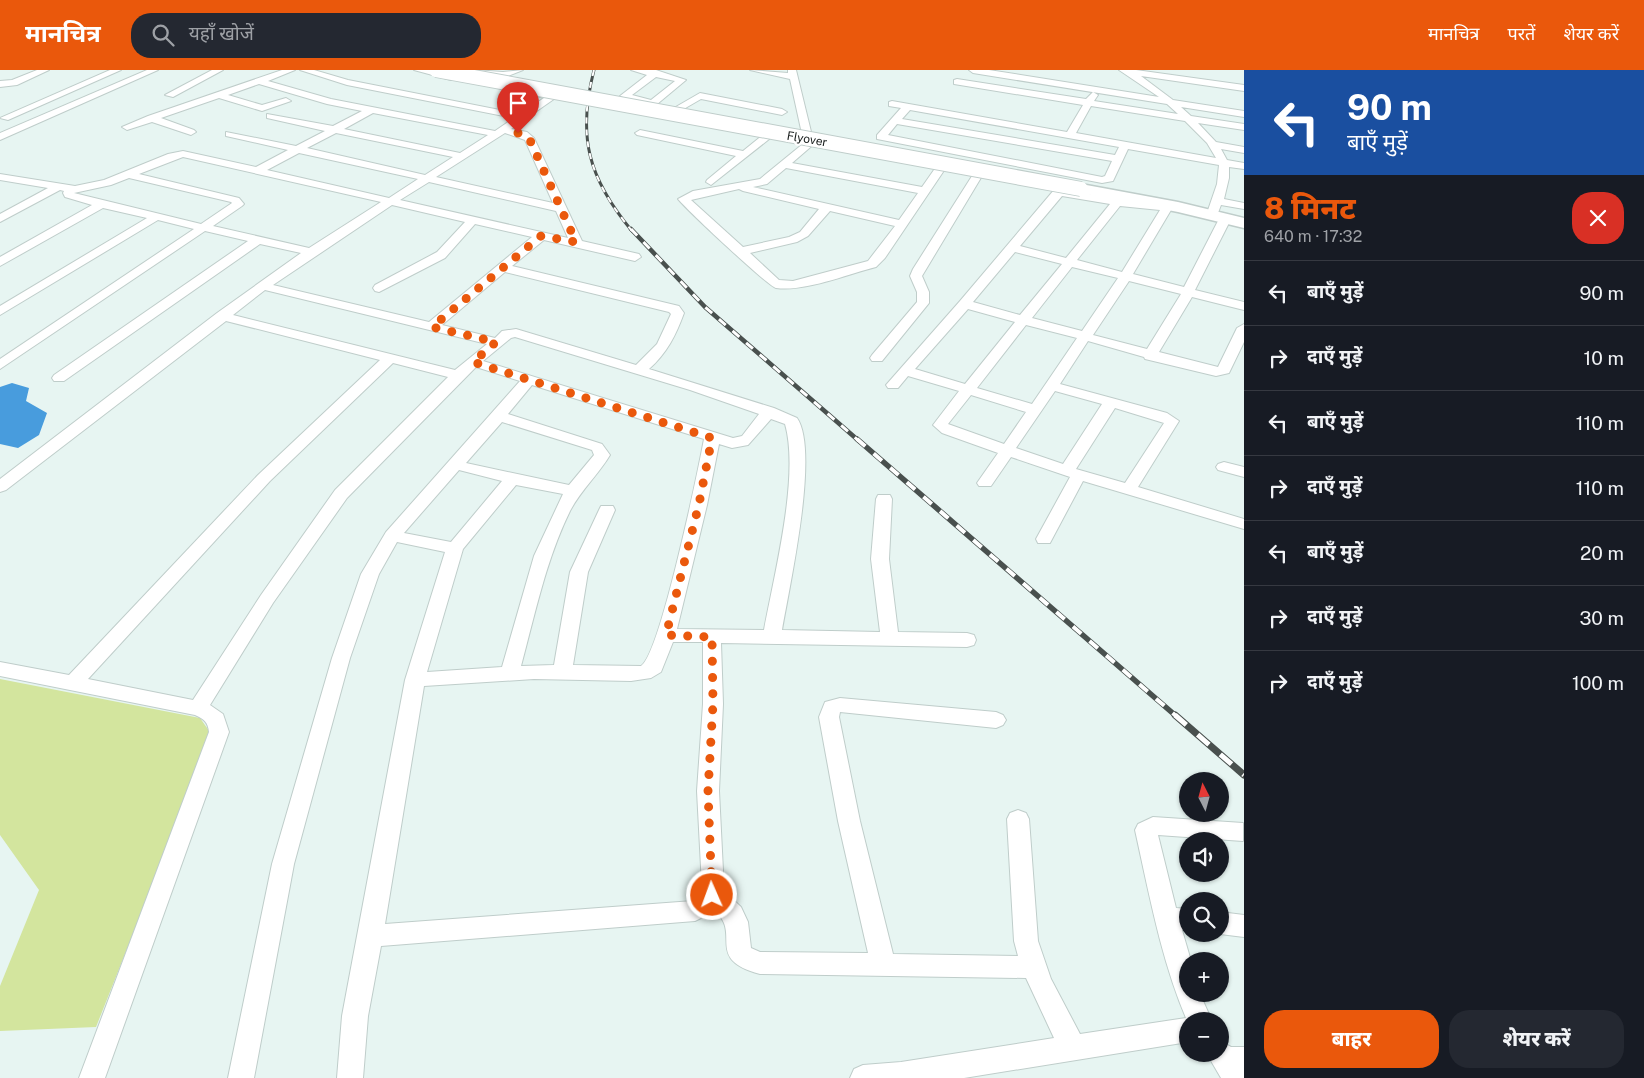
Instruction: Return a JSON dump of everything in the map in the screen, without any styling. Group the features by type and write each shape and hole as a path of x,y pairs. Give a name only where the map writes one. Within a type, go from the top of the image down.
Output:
{"main road":[{"name":"Flyover","path":"437,72 1081,189 1173,208 1218,212 1244,223"}],"street":[{"path":"0,89 45,70"},
{"path":"5,118 117,70"},
{"path":"0,137 154,70"},
{"path":"170,96 218,70"},
{"path":"127,127 291,70"},
{"path":"304,70 348,82 522,117"},
{"path":"473,70 507,75 519,70"},
{"path":"635,70 678,77 682,81 653,103"},
{"path":"754,70 793,74 809,144"},
{"path":"973,70 1244,114"},
{"path":"1124,70 1244,88"},
{"path":"1124,70 1156,88 1215,145 1224,163 1225,176 1218,212 1188,292 1150,356"},
{"path":"257,171 402,93 418,79 437,72 551,97 768,136 1059,192 1117,202 1173,208"},
{"path":"650,72 625,96 679,108 1152,197 1173,208"},
{"path":"478,82 498,74"},
{"path":"258,81 369,111 523,134 529,138 576,242"},
{"path":"957,82 1244,127"},
{"path":"0,84 11,84"},
{"path":"1069,136 1095,90"},
{"path":"218,95 262,108 286,101"},
{"path":"679,108 700,96 782,112"},
{"path":"0,487 263,286 389,201 500,132 551,97"},
{"path":"771,121 799,97"},
{"path":"201,101 216,106"},
{"path":"892,104 1244,166"},
{"path":"907,107 881,136 1102,180 1109,179 1124,146"},
{"path":"270,116 461,156"},
{"path":"151,118 191,132"},
{"path":"895,121 1118,159"},
{"path":"640,133 744,155"},
{"path":"230,134 559,208"},
{"path":"711,182 768,136"},
{"path":"809,144 762,182 693,194 684,199 739,252 776,284 793,285 872,264 881,256 940,169"},
{"path":"1215,145 1244,150"},
{"path":"0,177 72,189 107,183 179,154 472,221 576,242 635,257"},
{"path":"784,165 924,191"},
{"path":"0,365 237,206 238,202 127,174"},
{"path":"877,358 923,303 923,292 916,276 977,176"},
{"path":"0,219 57,187"},
{"path":"740,187 902,224"},
{"path":"72,189 68,193 69,195 101,204 312,252"},
{"path":"894,385 1014,248 1059,192"},
{"path":"1117,202 941,422 942,428 1006,452 1244,524"},
{"path":"0,262 101,204"},
{"path":"1218,212 1244,206"},
{"path":"739,252 792,240 804,234 827,207"},
{"path":"985,483 1173,208"},
{"path":"0,310 156,217"},
{"path":"379,288 440,255 472,221"},
{"path":"432,327 541,236"},
{"path":"59,378 258,239"},
{"path":"1014,248 1244,306"},
{"path":"504,268 674,309 678,313 665,345 658,354 640,369"},
{"path":"263,286 496,342"},
{"path":"965,304 1210,371 1224,370 1242,336"},
{"path":"222,316 458,375"},
{"path":"198,708 267,598 341,494 458,375 507,334 522,334 640,369 769,411 788,418 795,425 797,472 772,636"},
{"path":"72,683 264,478 391,357"},
{"path":"473,362 732,443 743,442 769,411"},
{"path":"906,371 1036,410"},
{"path":"241,1078 283,864 354,615 370,574 392,536 529,380"},
{"path":"1052,386 1162,416 1172,421 1129,489"},
{"path":"1044,539 1073,473 1111,402"},
{"path":"499,416 597,447 601,451 600,459 573,491 545,553 510,671"},
{"path":"415,680 510,671 641,673 654,667 666,635 699,504 712,438"},
{"path":"456,464 512,479 573,491"},
{"path":"1224,467 1244,472"},
{"path":"350,1078 355,1016 371,936 415,680 455,548 512,479"},
{"path":"884,499 880,558 890,639"},
{"path":"563,671 579,572 589,546 607,510"},
{"path":"392,536 455,548"},
{"path":"666,635 967,640"},
{"path":"371,936 695,910 709,903 712,895 708,791 713,704 712,637"},
{"path":"0,669 198,708 215,717 220,732 92,1078"},
{"path":"883,964 849,821 829,717 830,711 832,707 840,705 996,720"},
{"path":"1018,819 1026,941 1032,967 1073,1048"},
{"path":"1182,952 1177,918 1146,830 1153,826 1244,832"},
{"path":"712,895 725,905 734,917 740,955 748,961 760,963 1032,967"},
{"path":"1229,924 1244,926"},
{"path":"863,1078 902,1075 1179,1031"}],"green space":[{"path":"0,679 200,718 212,735 96,1027 0,1031 0,986 39,890 0,835"}],"water":[{"path":"12,383 29,388 26,401 47,413 39,435 18,448 0,444 0,387"}],"railway":[{"path":"594,70 587,116 587,136 590,155 605,193 632,231"},
{"path":"631,229 705,307 859,441"},
{"path":"857,439 1176,716"},
{"path":"1175,715 1244,775"}],"route":[{"path":"518,133 529,138 576,242 541,236 432,327 496,342 473,362 712,438 704,483 666,635 712,637 713,704 708,791 708,829 713,886 712,895"}]}
